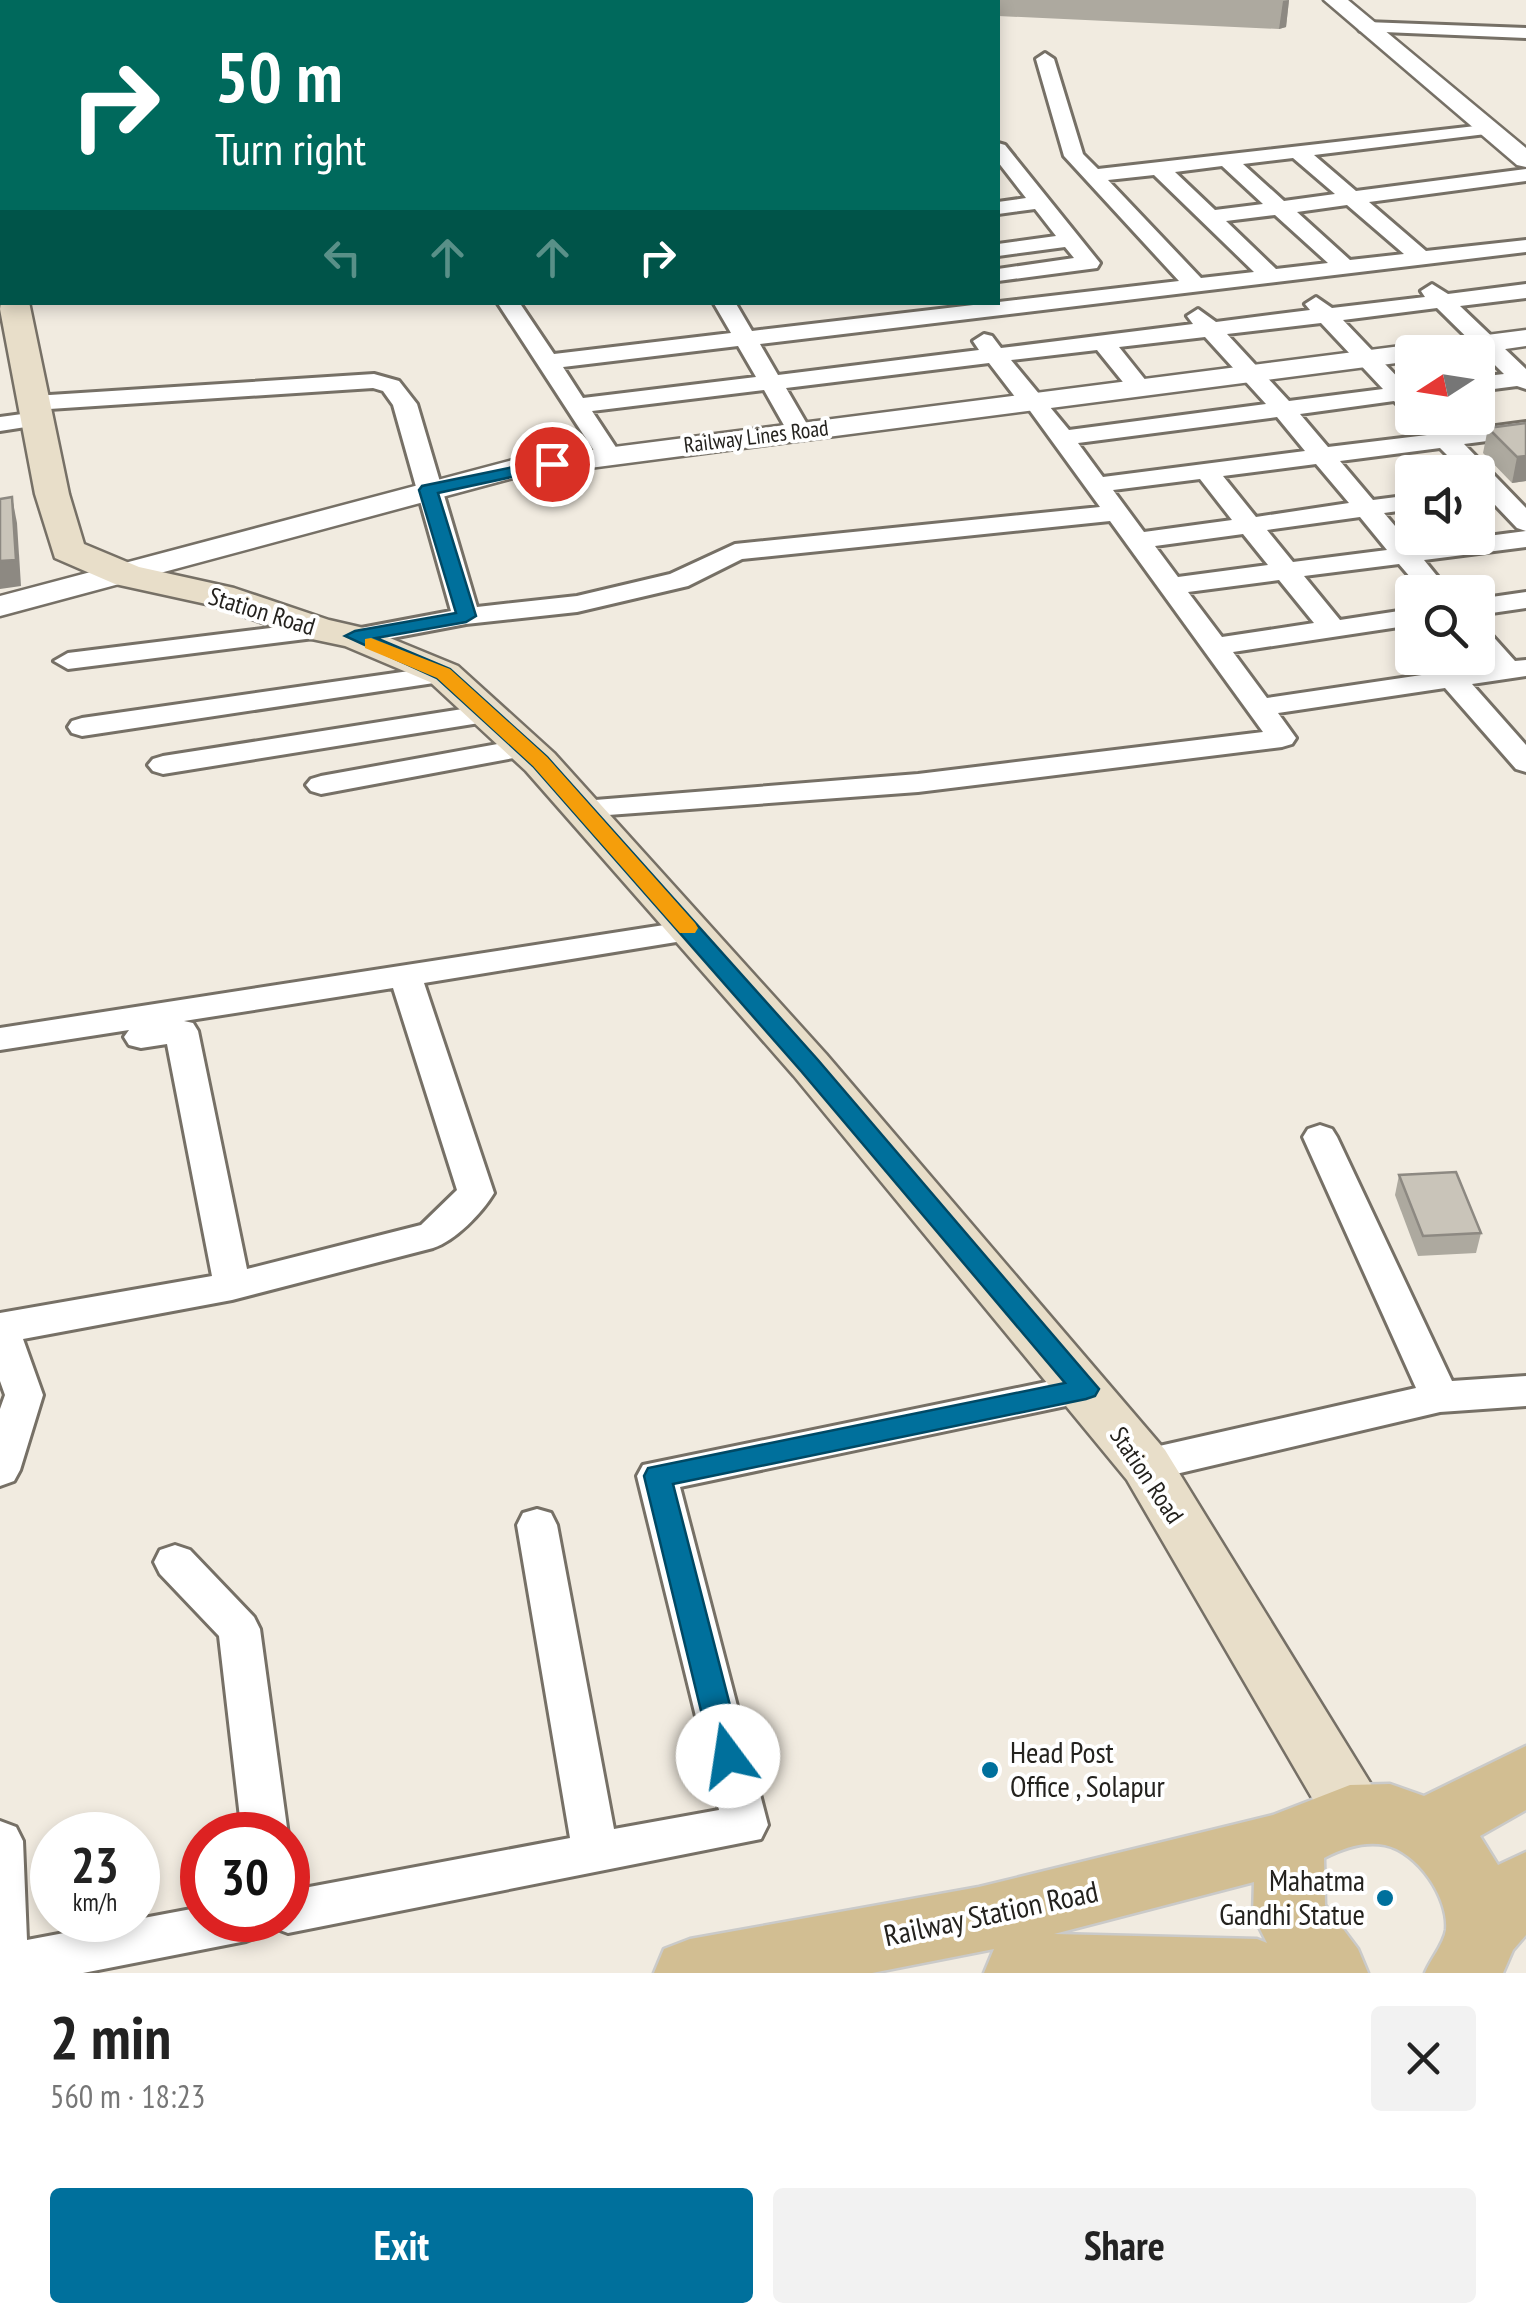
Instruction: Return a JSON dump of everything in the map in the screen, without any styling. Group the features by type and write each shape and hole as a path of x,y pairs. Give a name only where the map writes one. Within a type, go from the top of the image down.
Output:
{"main road":[{"name":"Station Road","path":"14,305 24,416 68,550 128,576 221,596 337,633 444,674 525,748 690,931 1086,1389 1146,1465 1355,1814"},
{"path":"1425,1830 1526,1776"},
{"path":"1355,1814 1393,1815 1425,1830 1465,1870 1489,1930"},
{"name":"Railway Station Road","path":"690,1973 979,1920 1289,1842 1318,1826 1355,1814"},
{"path":"1289,1842 1289,1914 1332,1973"},
{"path":"1020,1973 1070,1964 1258,1973"}],"street":[{"path":"1335,0 1526,160"},
{"path":"1366,27 1526,33"},
{"path":"1045,60 1074,156 1184,286 1210,328 1284,409 1395,546"},
{"path":"1093,176 1486,128"},
{"path":"1297,151 1352,198 1476,335"},
{"path":"1226,160 1345,267"},
{"path":"1000,275 1090,263 1008,165"},
{"path":"1159,168 1326,315 1395,386"},
{"path":"1211,217 1526,175"},
{"path":"1000,208 1042,202"},
{"path":"1000,250 1072,240"},
{"path":"547,362 742,339 916,310 962,312 1526,246"},
{"path":"576,406 1526,291"},
{"path":"510,305 608,455"},
{"path":"725,305 799,431"},
{"path":"582,808 918,783 1282,738 1063,438 962,312"},
{"name":"Railway Lines Road","path":"1495,342 1526,338"},
{"path":"1102,341 1139,387"},
{"path":"1495,353 1525,379"},
{"name":"Railway Lines Road","path":"0,606 128,576 428,490 514,470 1395,354"},
{"path":"1495,382 1525,379"},
{"path":"24,416 374,381 391,386 405,404 466,616"},
{"path":"1063,438 1284,409 1395,399"},
{"path":"1098,485 1526,429"},
{"path":"1440,435 1458,455"},
{"path":"1206,471 1333,628"},
{"path":"1495,483 1526,487"},
{"path":"1495,494 1526,523"},
{"path":"1138,541 1395,505"},
{"path":"68,661 577,604 680,580 735,552 804,542 1118,513"},
{"path":"1495,542 1526,538"},
{"path":"1171,586 1402,555 1421,575"},
{"path":"1495,605 1526,600"},
{"path":"1216,646 1395,619"},
{"path":"1495,651 1517,670"},
{"path":"1260,707 1517,670"},
{"path":"82,727 444,674"},
{"path":"1452,679 1526,763"},
{"path":"163,765 488,714"},
{"path":"321,786 525,748"},
{"path":"0,1039 690,931"},
{"path":"0,1470 24,1395 0,1328 232,1286 432,1235 476,1193 406,976"},
{"path":"0,1058 181,1031 232,1286"},
{"path":"1320,1136 1440,1398"},
{"path":"310,1908 746,1826 658,1476 1086,1389"},
{"path":"1146,1465 1440,1398 1526,1391"},
{"path":"537,1525 596,1854"},
{"path":"175,1562 239,1630 262,1812"},
{"path":"0,1841 5,1966 180,1933"}],"building":[{"path":"1526,423 1526,456 1517,457 1495,435 1495,427"},
{"path":"12,497 16,560 0,561 0,499"},
{"path":"1456,1172 1481,1233 1423,1236 1399,1175"}],"slow traffic":[{"path":"371,644 444,674 540,762 687,928"}],"place":[{"name":"Head Post Office , Solapur","path":"990,1770"},
{"name":"Mahatma Gandhi Statue","path":"1385,1898"}],"route":[{"path":"552,464 428,490 466,616 355,636 444,674 540,762 810,1065 1086,1389 658,1476 728,1756"}]}
